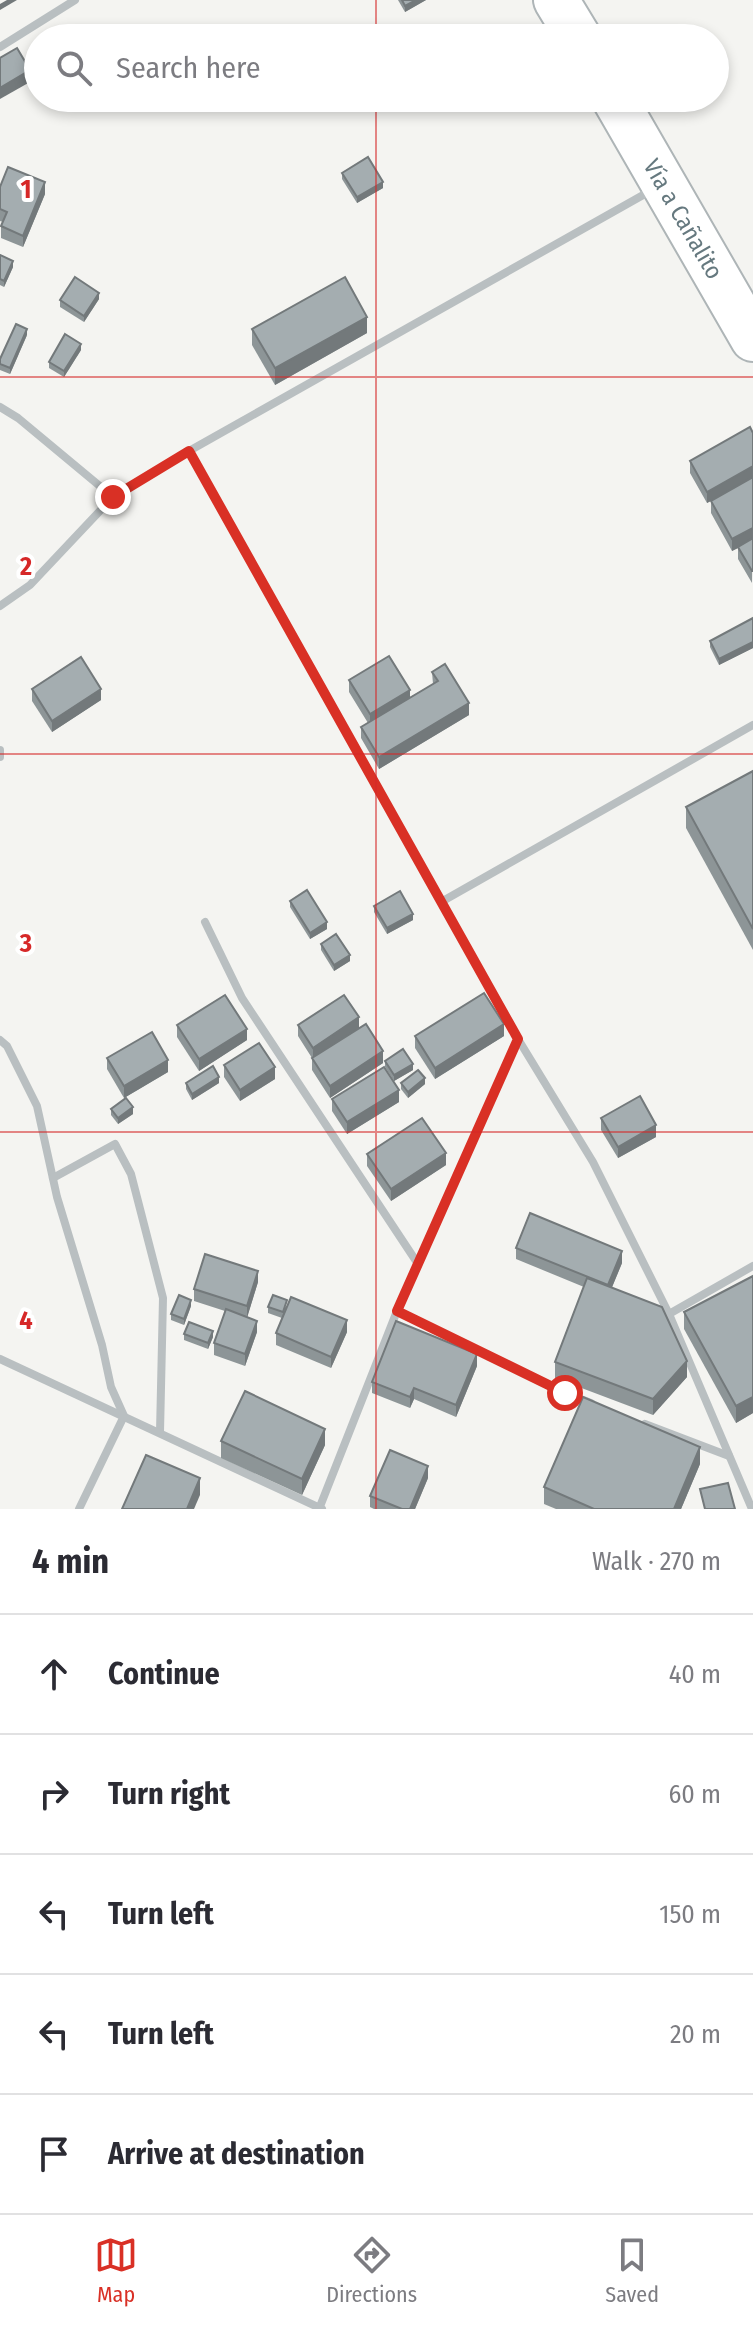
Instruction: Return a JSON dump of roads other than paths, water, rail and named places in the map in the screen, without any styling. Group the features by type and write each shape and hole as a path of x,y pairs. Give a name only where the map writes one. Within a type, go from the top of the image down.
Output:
{"main road":[{"path":"556,0 571,24"},
{"name":"Vía a Cañalito","path":"622,112 753,339"}],"street":[{"path":"37,24 75,0"},
{"path":"0,47 24,32"},
{"path":"0,606 30,585 113,497 663,184"},
{"path":"0,407 18,418 113,497"},
{"path":"189,451 518,1039 593,1162 669,1314 752,1509"},
{"path":"441,902 753,725"},
{"path":"0,750 0,757"},
{"path":"205,922 242,998 418,1264"},
{"path":"0,1359 321,1509 397,1311 518,1039"},
{"path":"0,1040 7,1046 37,1106 53,1178 102,1345 111,1387 124,1416 79,1509"},
{"path":"53,1178 115,1144 131,1174 163,1298 160,1432"},
{"path":"669,1314 753,1266"},
{"path":"397,1311 595,1405"},
{"path":"640,1422 729,1456"}]}
